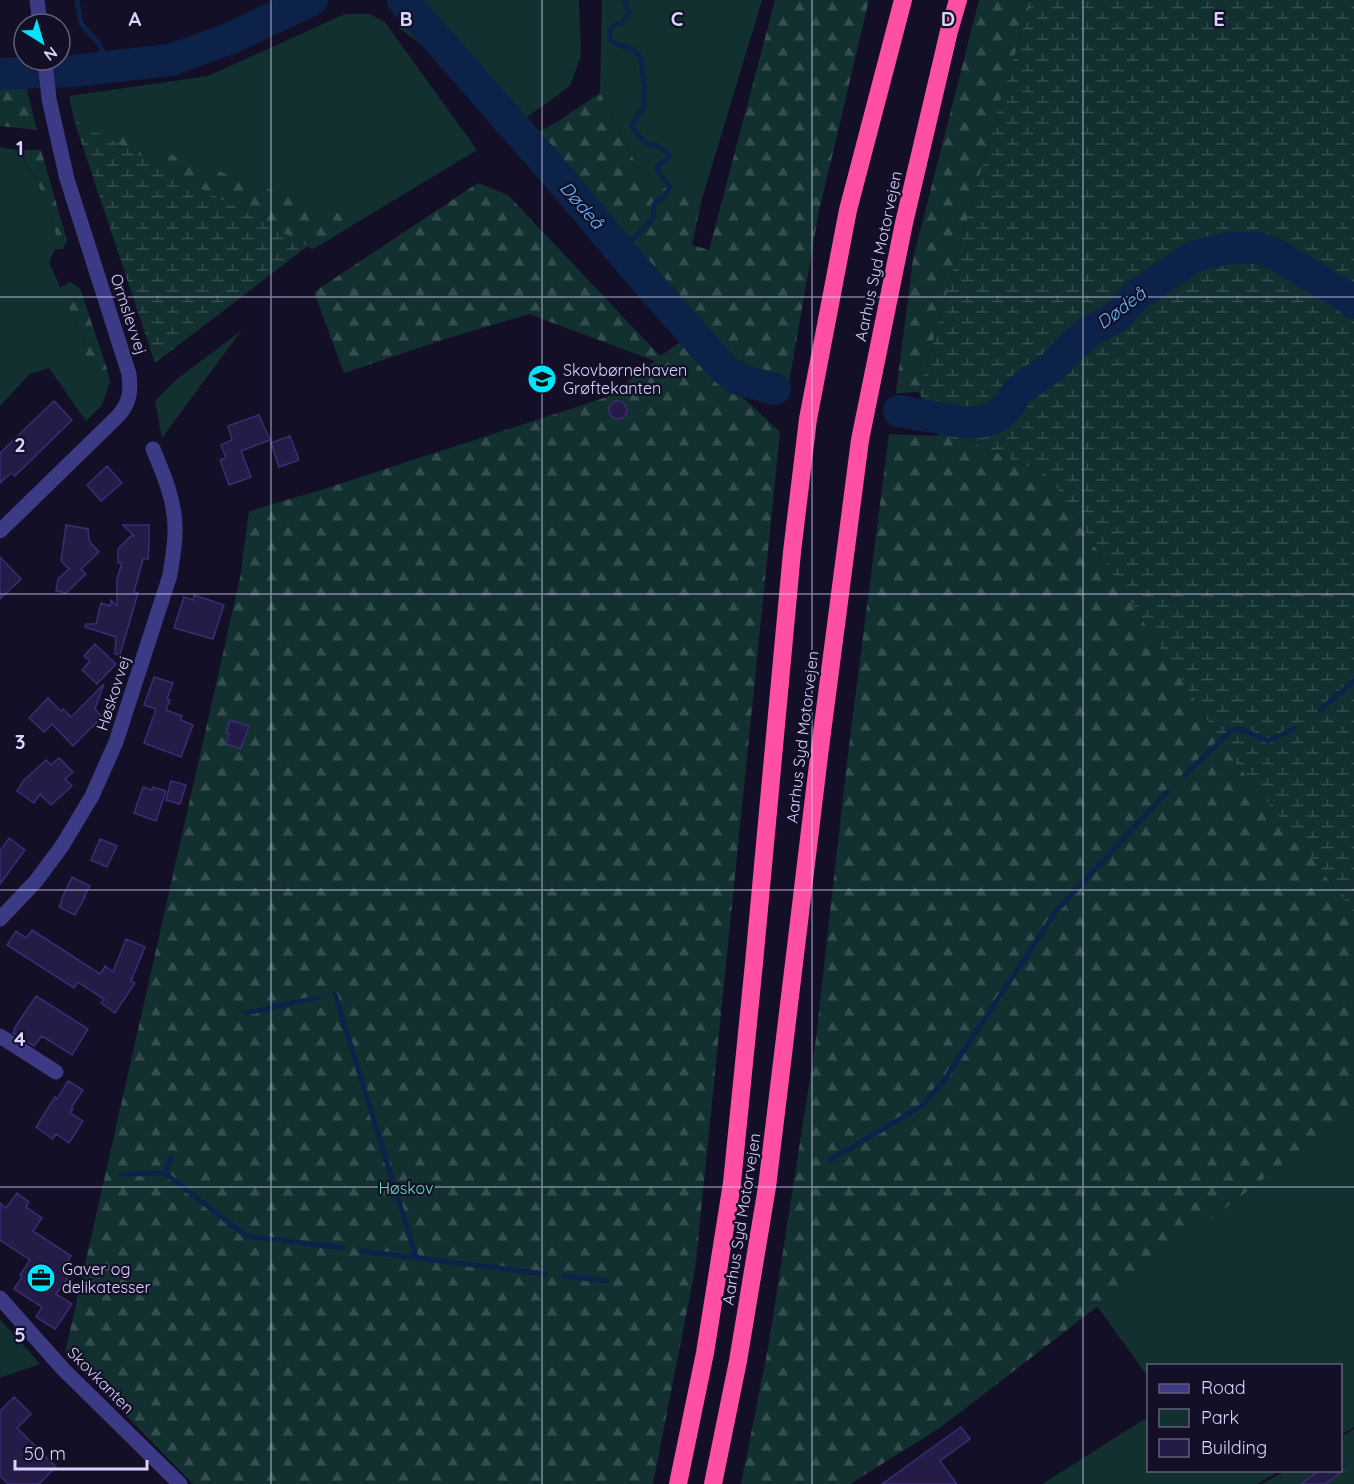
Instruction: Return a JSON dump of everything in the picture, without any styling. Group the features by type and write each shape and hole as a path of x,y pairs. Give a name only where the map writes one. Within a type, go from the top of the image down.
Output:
{"highway":[{"name":"Aarhus Syd Motorvejen","path":"678,1484 705,1353 732,1183 792,552 808,419 848,210 903,0"},
{"name":"Aarhus Syd Motorvejen","path":"713,1484 738,1361 767,1187 860,440 904,223 958,0"}],"street":[{"name":"Ormslevvej","path":"0,531 118,416 124,409 131,386 67,179 49,99 46,72"},
{"name":"Høskovvej","path":"2,913 36,881 62,846 92,796 116,742 170,575 176,530 167,483 153,449"},
{"path":"0,1036 56,1072"},
{"name":"Skovkanten","path":"0,1298 63,1369 180,1484"}],"green space":[{"path":"399,0 579,0 581,56 570,86 523,120 399,28"},
{"path":"602,0 762,0 702,199 645,182 600,93"},
{"path":"775,0 869,0 819,211 789,383 756,378 691,313 533,135 600,93 645,182 702,199 692,245 709,250"},
{"path":"979,0 1032,0 1004,89 919,392 896,393 913,259"},
{"path":"1032,0 1354,0 1354,912 1233,759 1049,476 972,442 939,436 919,392 1004,89"},
{"path":"345,14 370,14 385,22 477,150 313,249 74,120 69,96 208,76"},
{"path":"26,87 37,130 0,126 0,88"},
{"path":"74,120 359,221 313,249"},
{"path":"74,120 308,246 155,363"},
{"path":"0,147 18,150 39,186 57,237 65,234 67,240 63,249 55,249 49,262 86,346 85,369 98,372 107,369 110,382 102,405 86,421 49,368 30,374 0,406"},
{"path":"19,150 41,150 65,234 57,237 39,186"},
{"name":"Høskov","path":"478,183 508,195 660,356 682,341 780,432 695,1270 653,1484 193,1484 65,1353 240,578 249,511 607,397 655,361 529,314 344,373 314,292"},
{"path":"70,282 80,288 107,369 98,372 85,369 86,346 60,288"},
{"path":"241,331 162,438 155,401 177,379"},
{"path":"889,434 939,436 972,442 1049,476 1233,759 1354,912 1354,1109 941,1427 850,1484 741,1484 768,1348 815,1046 847,762"},
{"path":"1354,1109 1354,1427 1342,1434 1342,1364 1147,1364 1147,1376 1097,1306"},
{"path":"0,1319 40,1364 0,1378"},
{"path":"1147,1418 1147,1472 1278,1472 1257,1484 1042,1484"},
{"path":"1354,1429 1354,1484 1262,1484 1283,1472 1342,1472 1342,1436"}],"building":[{"path":"54,401 72,420 15,476 11,473 0,483 0,453"},
{"path":"618,401 624,404 627,410 624,416 618,419 612,416 609,410 612,404"},
{"path":"259,415 270,440 241,451 251,477 229,485 220,460 226,458 221,445 232,440 228,426"},
{"path":"290,436 299,460 279,467 271,443"},
{"path":"107,466 122,483 101,501 87,485"},
{"path":"66,525 88,529 89,541 99,552 81,569 86,574 66,593 56,591 58,579 69,569 61,561"},
{"path":"123,525 149,525 149,543 148,559 143,559 134,592 138,593 120,655 115,654 116,637 85,627 86,624 96,624 101,603 110,606 111,600 117,606 117,579 122,563 118,563 118,549 131,536 134,536"},
{"path":"0,557 21,579 0,599"},
{"path":"194,595 224,605 213,639 174,628 184,597 193,600"},
{"path":"95,644 116,664 97,684 82,670 90,661 84,656"},
{"path":"154,677 173,683 166,710 182,716 181,720 193,725 181,757 144,743 156,709 144,705"},
{"path":"104,684 95,709 102,717 73,746 52,724 44,732 29,718 48,698 71,717"},
{"path":"230,720 249,726 241,749 226,744 229,734 226,733"},
{"path":"59,758 73,772 65,779 72,786 51,805 40,794 34,803 17,791 24,780 46,760 51,765"},
{"path":"171,781 186,785 180,804 166,800"},
{"path":"143,787 166,791 156,821 134,813"},
{"path":"9,838 25,850 0,884 0,851"},
{"path":"100,839 117,846 107,867 91,860"},
{"path":"72,877 90,886 75,915 59,907"},
{"path":"32,930 100,974 105,966 113,972 126,939 145,947 131,981 135,983 115,1013 101,1003 104,999 78,982 74,988 7,945 16,931 26,938"},
{"path":"36,996 88,1029 72,1055 42,1036 34,1046 13,1033"},
{"path":"68,1081 83,1090 70,1113 83,1121 69,1143 56,1134 53,1139 36,1127"},
{"path":"17,1193 29,1202 26,1207 42,1218 33,1231 71,1256 61,1271 69,1276 56,1294 72,1304 55,1329 36,1317 42,1307 14,1289 30,1260 0,1240 0,1203 6,1208"},
{"path":"14,1397 31,1414 17,1428 56,1467 39,1484 8,1484 0,1476 0,1411"},
{"path":"961,1427 970,1439 940,1461 957,1484 882,1484"},
{"path":"1317,1472 1341,1472 1325,1484 1301,1484"}],"waterway":[{"path":"77,0 81,23 99,44 110,67"},
{"name":"Dødeå","path":"0,74 73,71 170,60 229,39 312,0"},
{"name":"Dødeå","path":"403,0 722,367 738,379 775,389"},
{"path":"621,252 653,218 654,204 665,196 670,187 658,172 657,166 668,159 669,155 658,146 645,143 631,126 644,106 641,58 632,49 610,40 610,31 613,26 621,23 629,13 624,0"},
{"name":"Dødeå","path":"899,411 962,422 981,422 998,416 1010,404 1018,391 1055,365 1090,331 1116,317 1137,295 1195,256 1228,248 1259,248 1280,257 1354,303"},
{"path":"1320,710 1354,681"},
{"path":"1185,775 1233,729 1243,730 1268,741 1294,729"},
{"path":"830,1160 922,1106 943,1082 1057,910 1167,792"},
{"path":"335,994 416,1257"},
{"path":"246,1013 317,998"},
{"path":"165,1173 171,1157"},
{"path":"121,1174 165,1173 246,1236 343,1248"},
{"path":"362,1251 545,1274"},
{"path":"564,1276 607,1281"}],"place":[{"name":"Skovbørnehaven Grøftekanten","path":"542,379"},
{"name":"Gaver og delikatesser","path":"41,1278"}]}
